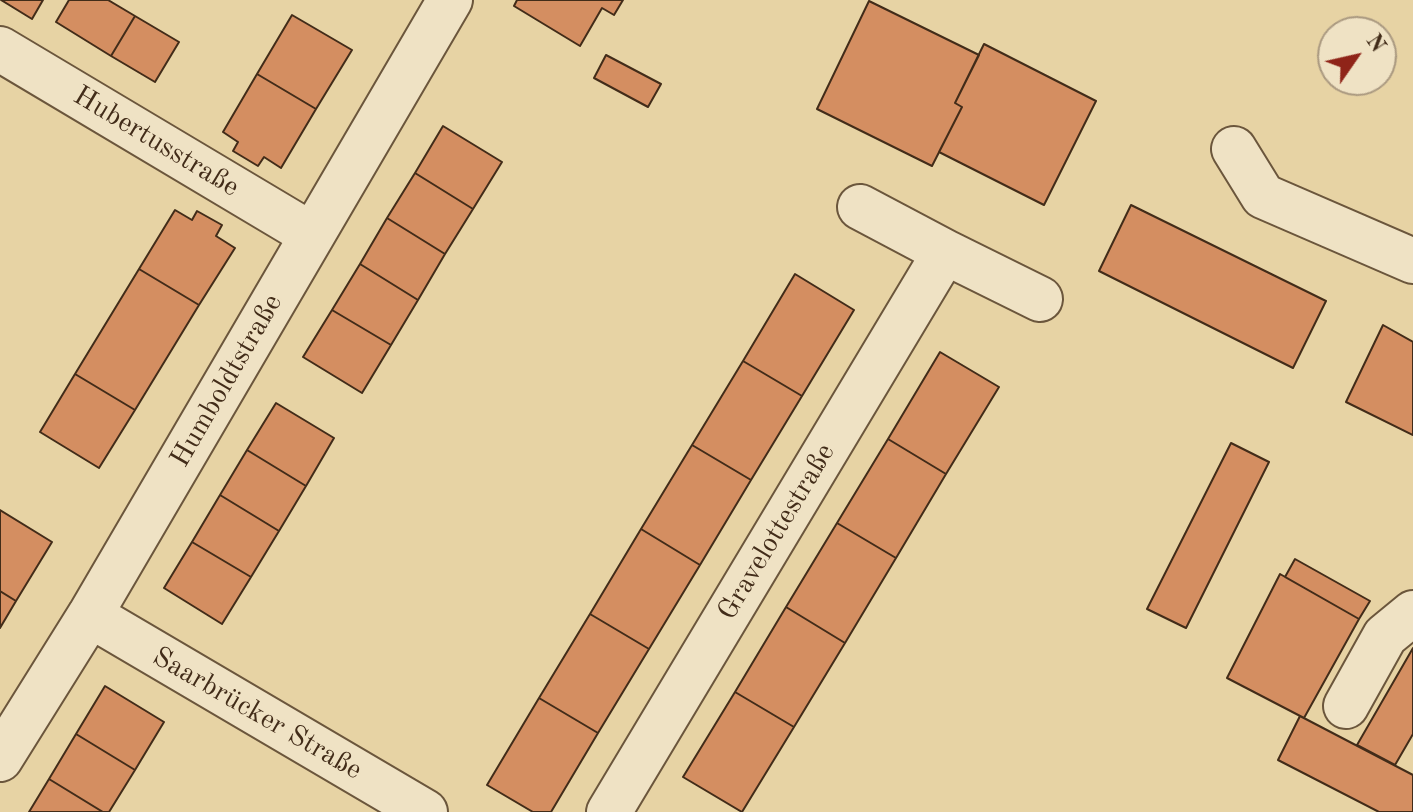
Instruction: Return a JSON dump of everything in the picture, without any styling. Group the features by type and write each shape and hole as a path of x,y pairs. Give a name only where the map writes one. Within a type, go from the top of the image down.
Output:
{"street":[{"name":"Humboldtstraße","path":"0,759 90,615 450,0"},
{"name":"Hubertusstraße","path":"0,49 312,235"},
{"path":"1234,149 1263,196 1413,261"},
{"path":"860,207 1040,299"},
{"name":"Gravelottestraße","path":"620,808 945,252"},
{"path":"1346,706 1385,636 1413,613"},
{"name":"Saarbrücker Straße","path":"90,615 425,812"}],"building":[{"path":"1,0 43,0 32,19"},
{"path":"69,0 108,0 135,16 111,56 56,22"},
{"path":"517,0 623,0 614,15 602,8 580,46 514,6"},
{"path":"869,1 979,55 955,103 962,107 932,166 817,109"},
{"path":"292,15 352,50 316,109 257,74"},
{"path":"135,16 179,42 155,82 111,56"},
{"path":"984,44 1096,101 1044,205 939,152 962,107 955,103"},
{"path":"606,55 661,84 648,107 594,78"},
{"path":"257,74 316,109 281,168 264,157 258,166 233,151 238,142 223,132"},
{"path":"443,126 502,162 473,209 415,173"},
{"path":"415,173 473,209 445,254 387,218"},
{"path":"1131,205 1326,301 1293,368 1099,271"},
{"path":"175,210 192,220 197,211 222,225 216,236 235,248 199,305 139,269"},
{"path":"387,218 445,254 418,300 360,264"},
{"path":"360,264 418,300 391,345 332,310"},
{"path":"139,269 199,305 135,410 75,374"},
{"path":"795,274 854,310 802,396 743,361"},
{"path":"332,310 391,345 362,393 303,357"},
{"path":"1383,325 1413,342 1413,435 1346,402"},
{"path":"940,352 999,387 946,474 888,439"},
{"path":"743,361 802,396 751,480 692,445"},
{"path":"75,374 135,410 99,468 40,432"},
{"path":"276,403 334,438 306,486 247,450"},
{"path":"888,439 946,474 896,558 837,523"},
{"path":"1231,443 1269,462 1186,628 1147,609"},
{"path":"692,445 751,480 700,565 641,529"},
{"path":"247,450 306,486 279,531 220,495"},
{"path":"220,495 279,531 251,577 192,542"},
{"path":"0,510 52,542 16,601 0,591"},
{"path":"837,523 896,558 845,643 786,607"},
{"path":"641,529 700,565 649,649 590,614"},
{"path":"192,542 251,577 222,624 164,588"},
{"path":"1295,559 1370,601 1359,619 1285,577"},
{"path":"1280,574 1359,619 1304,718 1227,678"},
{"path":"0,591 16,601 0,628"},
{"path":"786,607 845,643 794,727 735,692"},
{"path":"590,614 649,649 598,733 539,698"},
{"path":"1413,648 1413,734 1395,765 1357,745"},
{"path":"105,686 164,722 135,770 76,734"},
{"path":"735,692 794,727 742,812 683,777"},
{"path":"539,698 598,733 551,812 533,812 487,785"},
{"path":"1300,716 1413,775 1413,812 1379,812 1278,760"},
{"path":"76,734 135,770 109,812 103,812 49,779"},
{"path":"49,779 103,812 29,812"}]}
